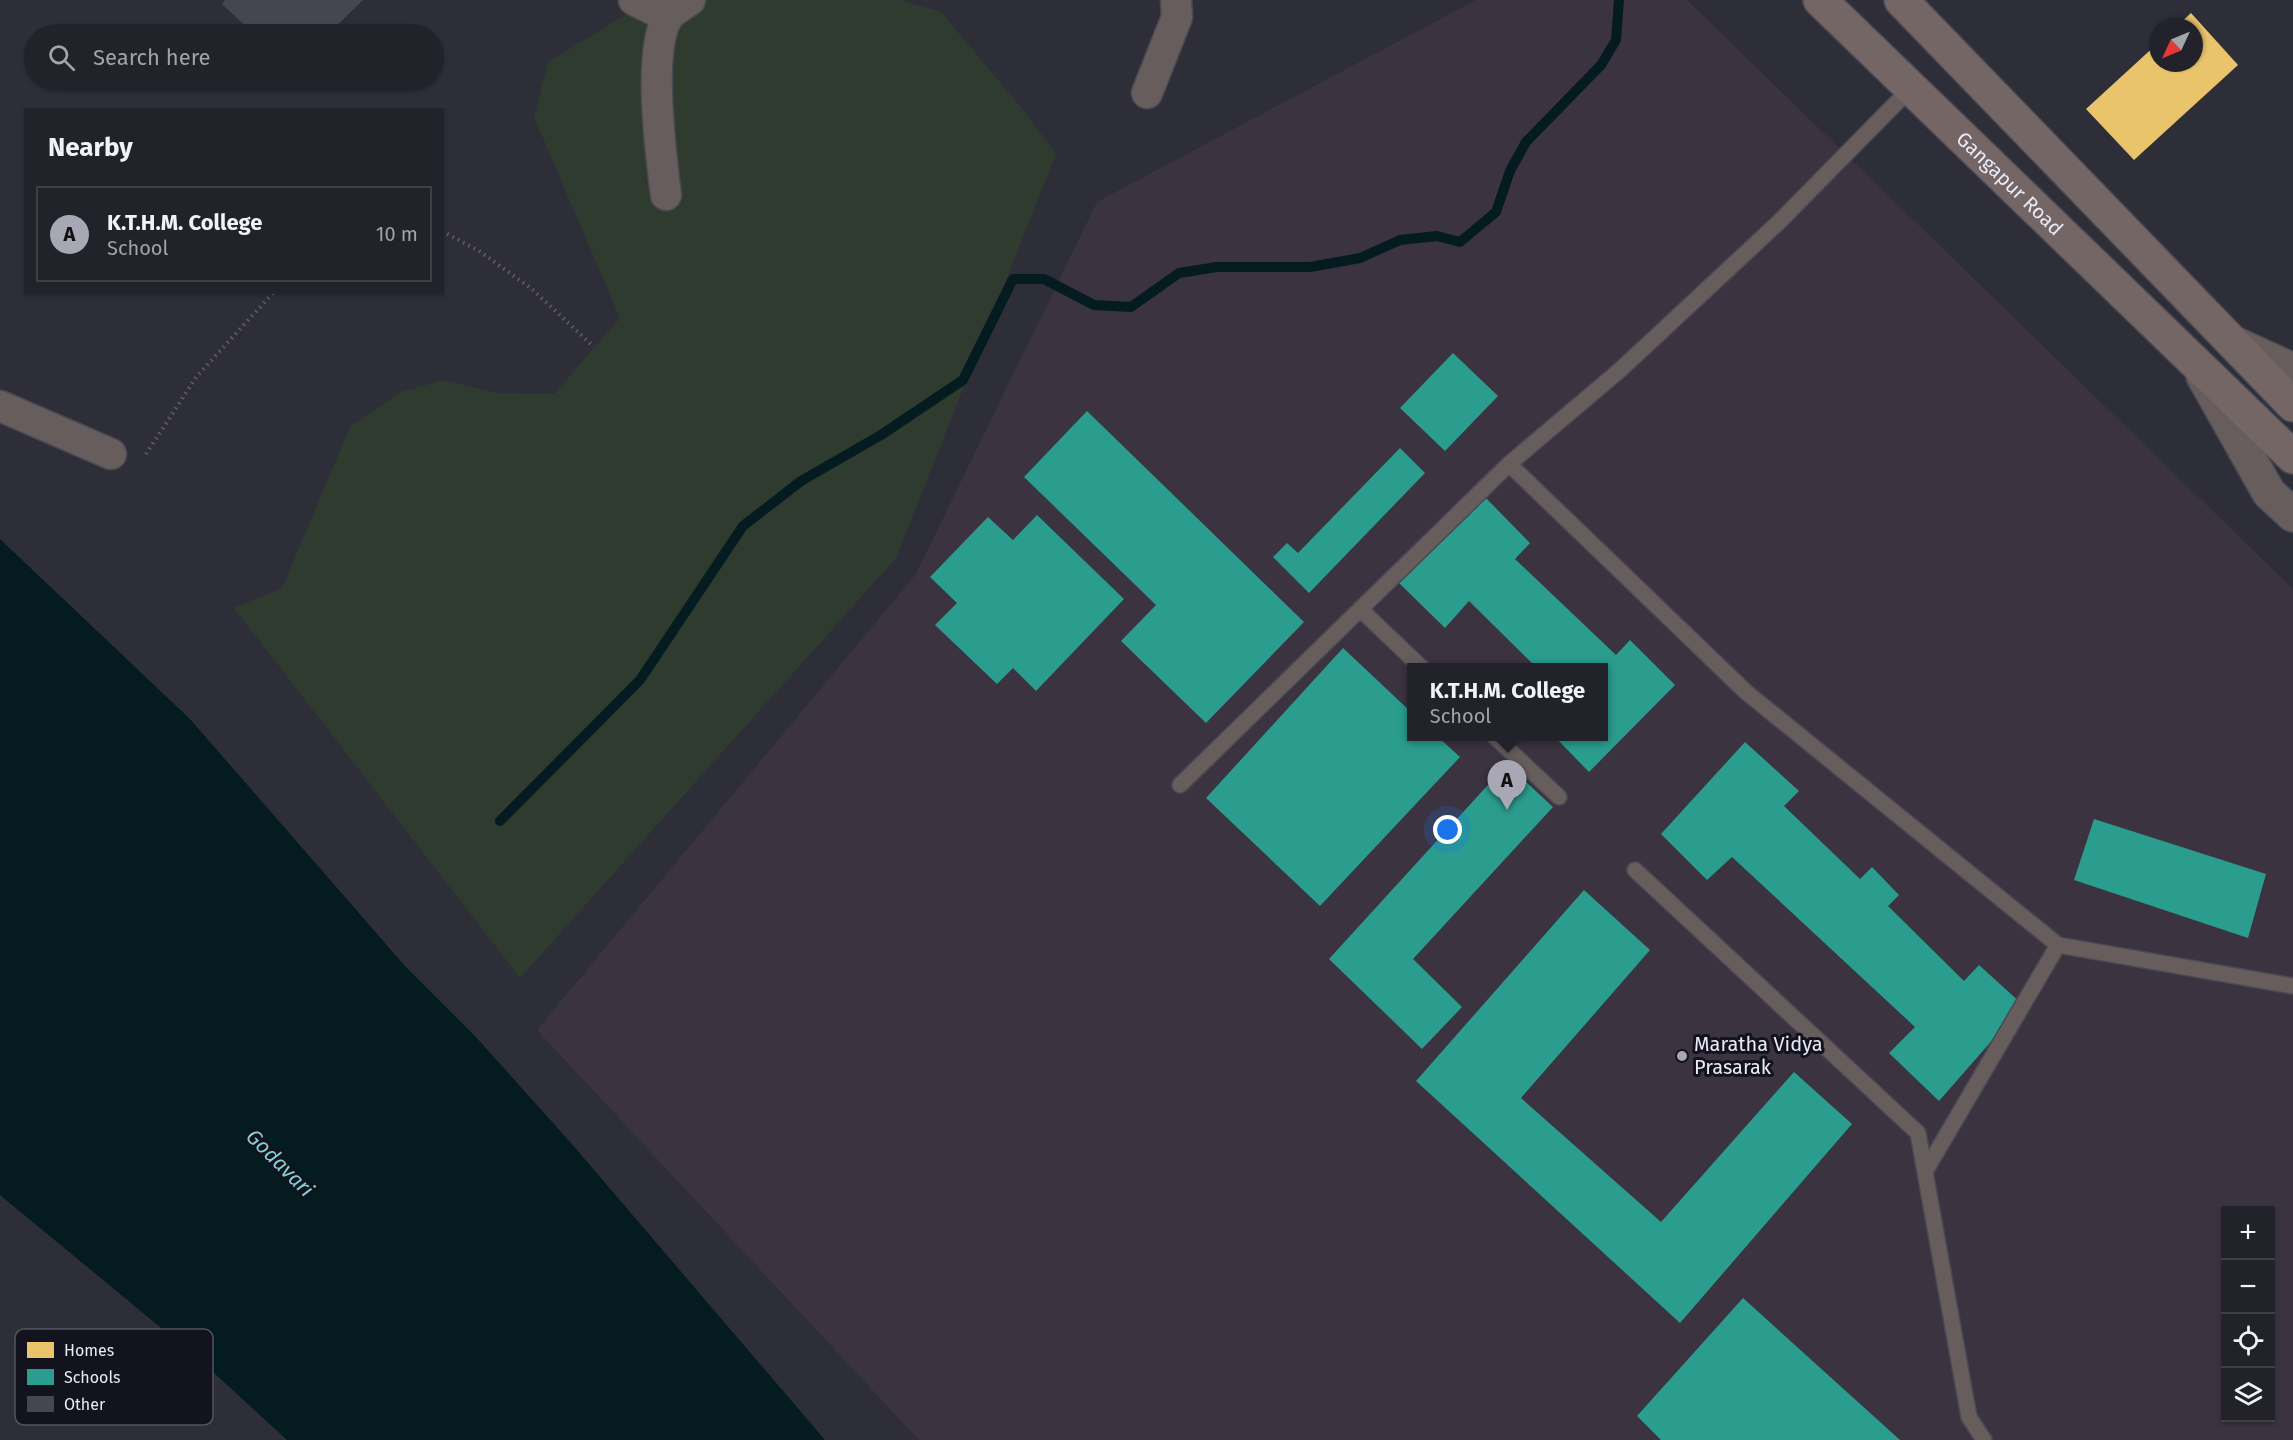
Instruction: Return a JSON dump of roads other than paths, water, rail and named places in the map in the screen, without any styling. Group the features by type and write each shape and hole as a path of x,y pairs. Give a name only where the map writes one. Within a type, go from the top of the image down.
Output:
{"main road":[{"name":"Gangapur Road","path":"1820,0 2293,457"},
{"path":"1900,0 2293,405"}],"street":[{"path":"634,0 679,8 658,50 657,111 666,195"},
{"path":"1147,93 1177,16 1176,0"},
{"path":"2232,342 2293,370"},
{"path":"2198,367 2269,493 2293,514"},
{"path":"0,406 111,454"}],"lane":[{"path":"1180,785 1509,464 1620,370 1779,222 1911,88"},
{"path":"1509,464 1746,692 2058,945 2293,986"},
{"path":"1360,609 1417,663"},
{"path":"1499,741 1559,797"},
{"path":"1635,870 1918,1133 1970,1417 1984,1440"},
{"path":"1926,1170 2058,945"}],"water":[{"name":"Godavari","path":"0,539 190,719 405,966 475,1036 571,1143 825,1440 287,1440 213,1372 213,1329 162,1329 0,1195"}],"waterway":[{"path":"500,821 640,680 743,526 801,481 881,435 963,380 1013,279 1044,279 1094,305 1131,307 1179,273 1217,267 1310,267 1360,258 1400,240 1437,236 1460,242 1496,212 1510,171 1526,142 1601,65 1616,40 1619,0"}],"place":[{"name":"K.T.H.M. College","path":"1507,810"},
{"name":"Maratha Vidya Prasarak","path":"1682,1056"}]}
